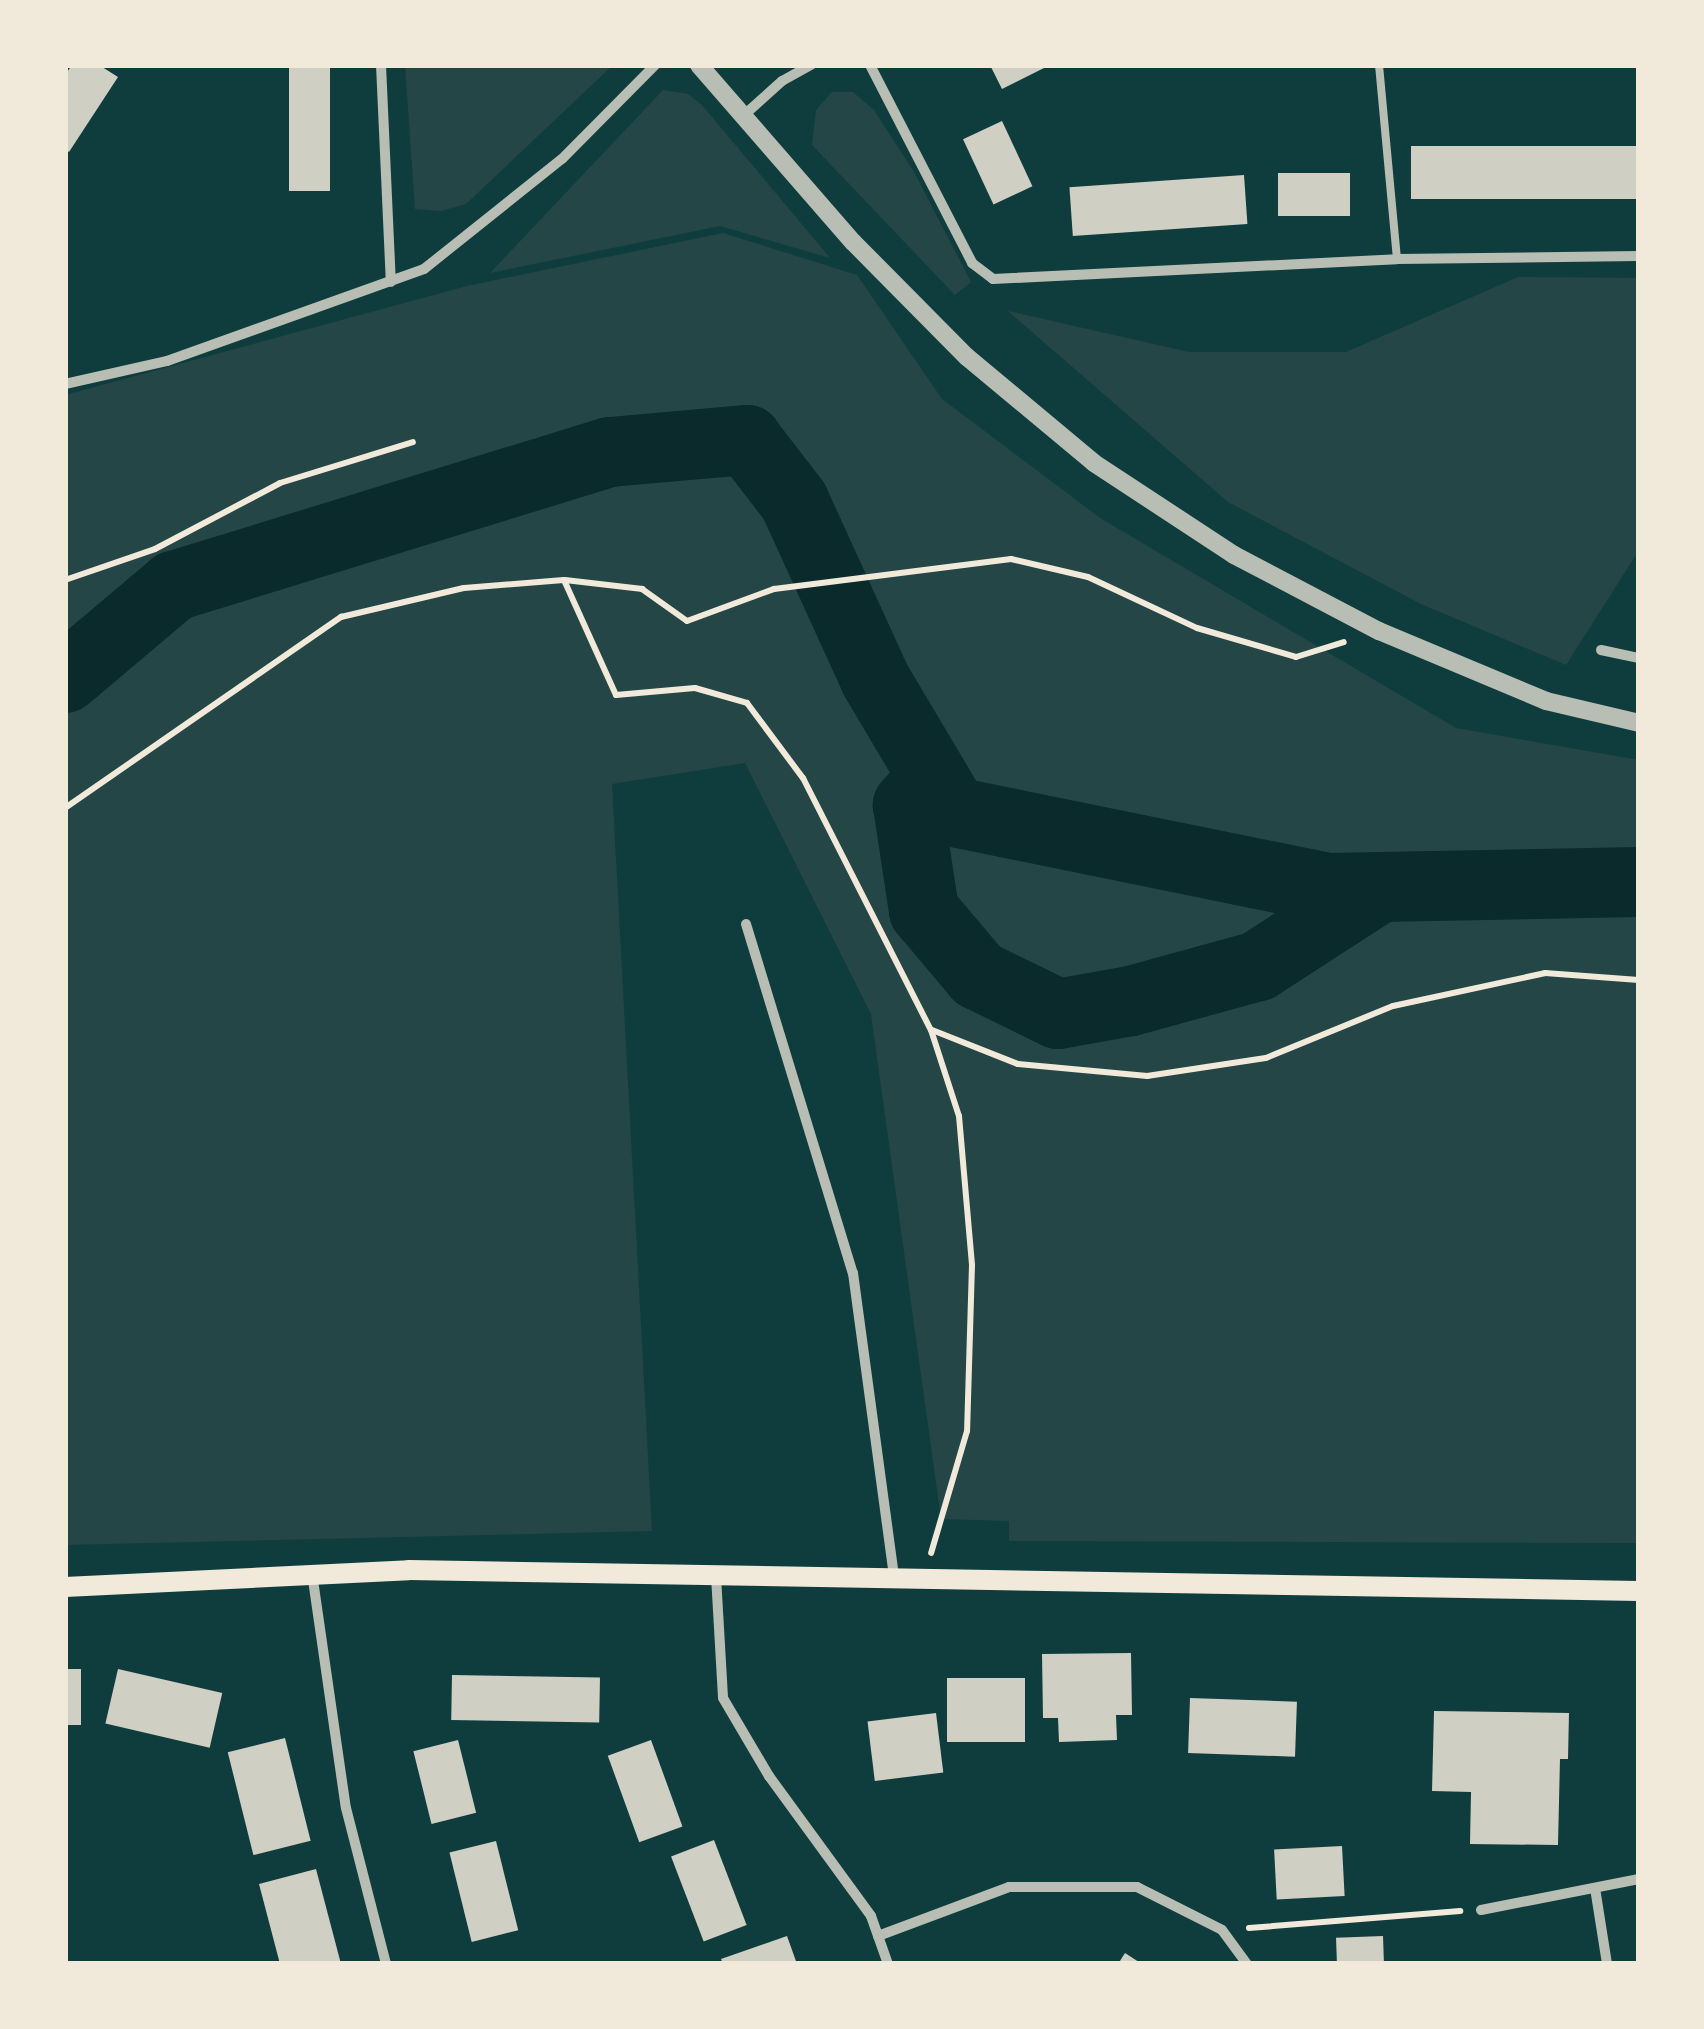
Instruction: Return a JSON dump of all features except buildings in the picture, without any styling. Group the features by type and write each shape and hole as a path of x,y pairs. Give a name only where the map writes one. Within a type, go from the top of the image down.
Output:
{"main road":[{"path":"65,1587 312,1572 1639,1591"}],"street":[{"path":"381,65 391,282"},
{"path":"65,384 168,361 424,270 562,159 655,65"},
{"path":"699,65 853,242 967,357 1094,463 1234,555 1379,631 1546,701 1639,722"},
{"path":"743,116 782,81 811,65"},
{"path":"870,65 972,263 993,278 1397,259 1639,256"},
{"path":"1601,650 1639,658"},
{"path":"746,924 853,1273 894,1578"},
{"path":"312,1572 346,1808 386,1964"},
{"path":"716,1575 723,1698 769,1776 872,1916 888,1964"},
{"path":"1481,1910 1639,1880"},
{"path":"878,1936 1009,1887 1137,1887 1222,1930 1247,1964"},
{"path":"1596,1888 1606,1964"}],"lane":[{"path":"1380,65 1397,259"}],"path":[{"path":"65,580 156,549 280,483 414,442"},
{"path":"65,808 341,617 464,588 564,580 642,589 687,620 774,589 1011,559 1088,577 1197,628 1296,658 1379,631"},
{"path":"564,580 616,695 695,688 747,703 803,778 931,1030 959,1116 972,1264 967,1431 922,1578"},
{"path":"931,1030 1018,1064 1147,1076 1266,1058 1393,1006 1545,973 1639,980"},
{"path":"1222,1930 1481,1910"}],"shaded area":[{"path":"405,65 613,65 466,204 441,211 415,209"},
{"path":"663,90 688,94 702,105 830,258 720,226 490,273"},
{"path":"832,92 853,92 874,110 914,172 971,282 955,295 812,145 816,110"},
{"path":"723,233 857,275 942,399 1100,518 1456,728 1639,760 1639,1543 1009,1541 1009,1521 941,1519 871,1014 745,763 612,784 652,1531 65,1545 65,395 467,286"},
{"path":"1518,277 1639,278 1639,550 1566,665 1421,604 1228,502 1008,311 1189,352 1346,352"}],"waterway":[{"path":"65,678 174,586 610,452 747,440 794,501 875,679 954,812 1328,888 1639,882"},
{"path":"933,777 908,805 924,911 978,975 1058,1014 1131,1001 1258,966 1380,887"}]}
